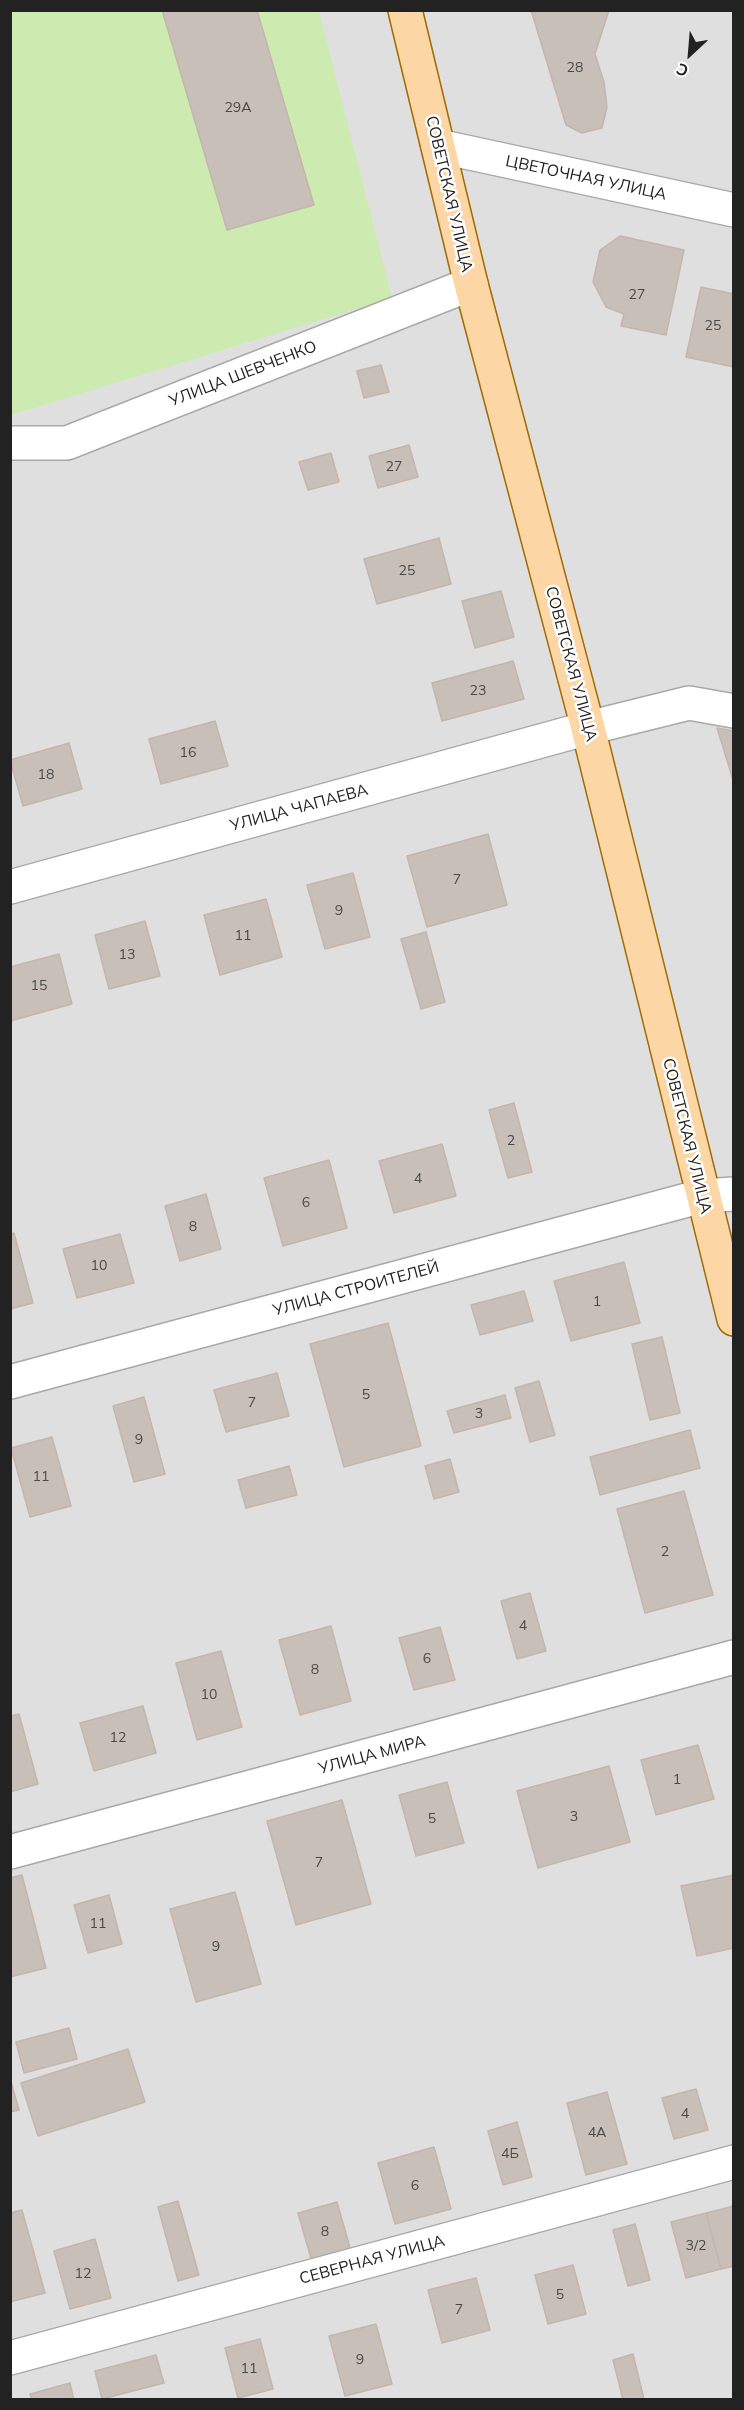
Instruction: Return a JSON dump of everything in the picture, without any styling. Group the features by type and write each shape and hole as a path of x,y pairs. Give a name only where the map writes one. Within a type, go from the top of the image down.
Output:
{"main road":[{"name":"СОВЕТСКАЯ УЛИЦА","path":"405,10 471,284 588,728 718,1195 734,1319"}],"street":[{"name":"ЦВЕТОЧНАЯ УЛИЦА","path":"438,146 734,210"},
{"name":"УЛИЦА ШЕВЧЕНКО","path":"10,443 67,443 471,284"},
{"name":"УЛИЦА ЧАПАЕВА","path":"10,887 588,728 689,703 734,711"},
{"name":"УЛИЦА СТРОИТЕЛЕЙ","path":"10,1383 718,1195"},
{"name":"УЛИЦА МИРА","path":"10,1852 734,1657"},
{"name":"СЕВЕРНАЯ УЛИЦА","path":"10,2358 734,2162"}],"shaded area":[{"path":"11,11 733,11 733,2399 11,2399"}],"green space":[{"path":"11,11 319,11 392,298 11,415"}],"building":[{"path":"162,10 257,10 314,205 227,230"},
{"path":"531,10 609,10 595,54 604,82 607,107 602,128 582,133 566,125"},
{"path":"620,236 684,250 666,335 621,326 624,314 606,307 593,282 600,250"},
{"path":"701,287 734,294 734,367 686,357"},
{"path":"381,365 389,392 364,398 357,371"},
{"path":"409,445 418,477 378,488 369,456"},
{"path":"331,453 339,482 308,490 299,462"},
{"path":"439,538 451,584 377,604 364,559"},
{"path":"501,591 514,637 475,648 462,601"},
{"path":"513,661 524,699 442,721 432,683"},
{"path":"215,721 228,766 161,784 149,739"},
{"path":"717,728 734,731 734,783"},
{"path":"69,743 82,789 23,806 10,760"},
{"path":"488,834 507,905 427,927 407,856"},
{"path":"353,873 370,937 325,949 307,885"},
{"path":"266,899 282,957 220,975 204,915"},
{"path":"145,921 160,976 109,989 95,935"},
{"path":"426,932 445,1002 421,1009 401,939"},
{"path":"59,954 72,1004 10,1021 10,967"},
{"path":"514,1103 532,1172 508,1178 489,1110"},
{"path":"442,1144 456,1196 394,1213 379,1161"},
{"path":"329,1160 347,1228 283,1246 264,1178"},
{"path":"206,1194 221,1249 180,1261 165,1206"},
{"path":"14,1233 33,1303 10,1309 10,1234"},
{"path":"120,1234 134,1283 77,1298 63,1249"},
{"path":"624,1262 640,1323 571,1341 554,1281"},
{"path":"524,1291 533,1321 480,1335 471,1305"},
{"path":"388,1323 421,1446 344,1467 310,1344"},
{"path":"662,1337 680,1413 650,1420 632,1344"},
{"path":"277,1373 289,1416 226,1432 214,1390"},
{"path":"539,1381 555,1435 530,1442 515,1388"},
{"path":"505,1395 511,1418 454,1433 447,1411"},
{"path":"144,1397 165,1474 134,1482 113,1406"},
{"path":"690,1430 700,1468 600,1495 590,1457"},
{"path":"52,1437 71,1506 30,1517 11,1448"},
{"path":"450,1459 459,1492 434,1499 425,1466"},
{"path":"289,1466 297,1495 246,1508 238,1480"},
{"path":"684,1491 713,1595 645,1613 617,1509"},
{"path":"530,1593 546,1651 517,1659 501,1601"},
{"path":"331,1626 351,1701 300,1715 279,1640"},
{"path":"440,1627 455,1680 414,1690 399,1638"},
{"path":"221,1651 242,1727 197,1740 176,1663"},
{"path":"143,1706 156,1753 94,1771 80,1723"},
{"path":"19,1714 38,1784 10,1792 10,1716"},
{"path":"698,1745 714,1799 656,1815 641,1760"},
{"path":"609,1766 630,1842 538,1868 517,1791"},
{"path":"447,1782 464,1843 416,1856 399,1795"},
{"path":"342,1800 371,1904 296,1925 267,1821"},
{"path":"22,1875 46,1968 10,1977 10,1878"},
{"path":"734,1875 734,1948 697,1956 681,1886"},
{"path":"235,1892 261,1984 196,2002 170,1909"},
{"path":"109,1895 122,1944 88,1953 74,1905"},
{"path":"69,2028 77,2059 24,2073 16,2042"},
{"path":"128,2049 145,2102 38,2136 21,2083"},
{"path":"10,2078 19,2110 10,2112"},
{"path":"696,2089 708,2130 674,2139 662,2098"},
{"path":"607,2092 627,2164 586,2175 567,2103"},
{"path":"517,2122 532,2177 503,2185 488,2131"},
{"path":"434,2147 451,2209 395,2224 378,2163"},
{"path":"178,2201 199,2275 178,2281 158,2207"},
{"path":"337,2202 351,2251 312,2262 298,2213"},
{"path":"734,2206 734,2266 721,2269 706,2213"},
{"path":"22,2210 45,2293 10,2302 10,2213"},
{"path":"706,2213 721,2269 686,2278 671,2222"},
{"path":"635,2224 650,2280 628,2286 613,2230"},
{"path":"95,2239 111,2298 70,2309 54,2251"},
{"path":"573,2265 586,2314 548,2324 535,2275"},
{"path":"476,2278 490,2330 442,2343 428,2290"},
{"path":"376,2324 392,2384 345,2396 329,2336"},
{"path":"260,2339 273,2389 238,2398 225,2348"},
{"path":"633,2354 644,2399 623,2400 613,2360"},
{"path":"156,2355 164,2383 102,2399 95,2371"},
{"path":"70,2383 74,2400 32,2400 30,2394"}]}
